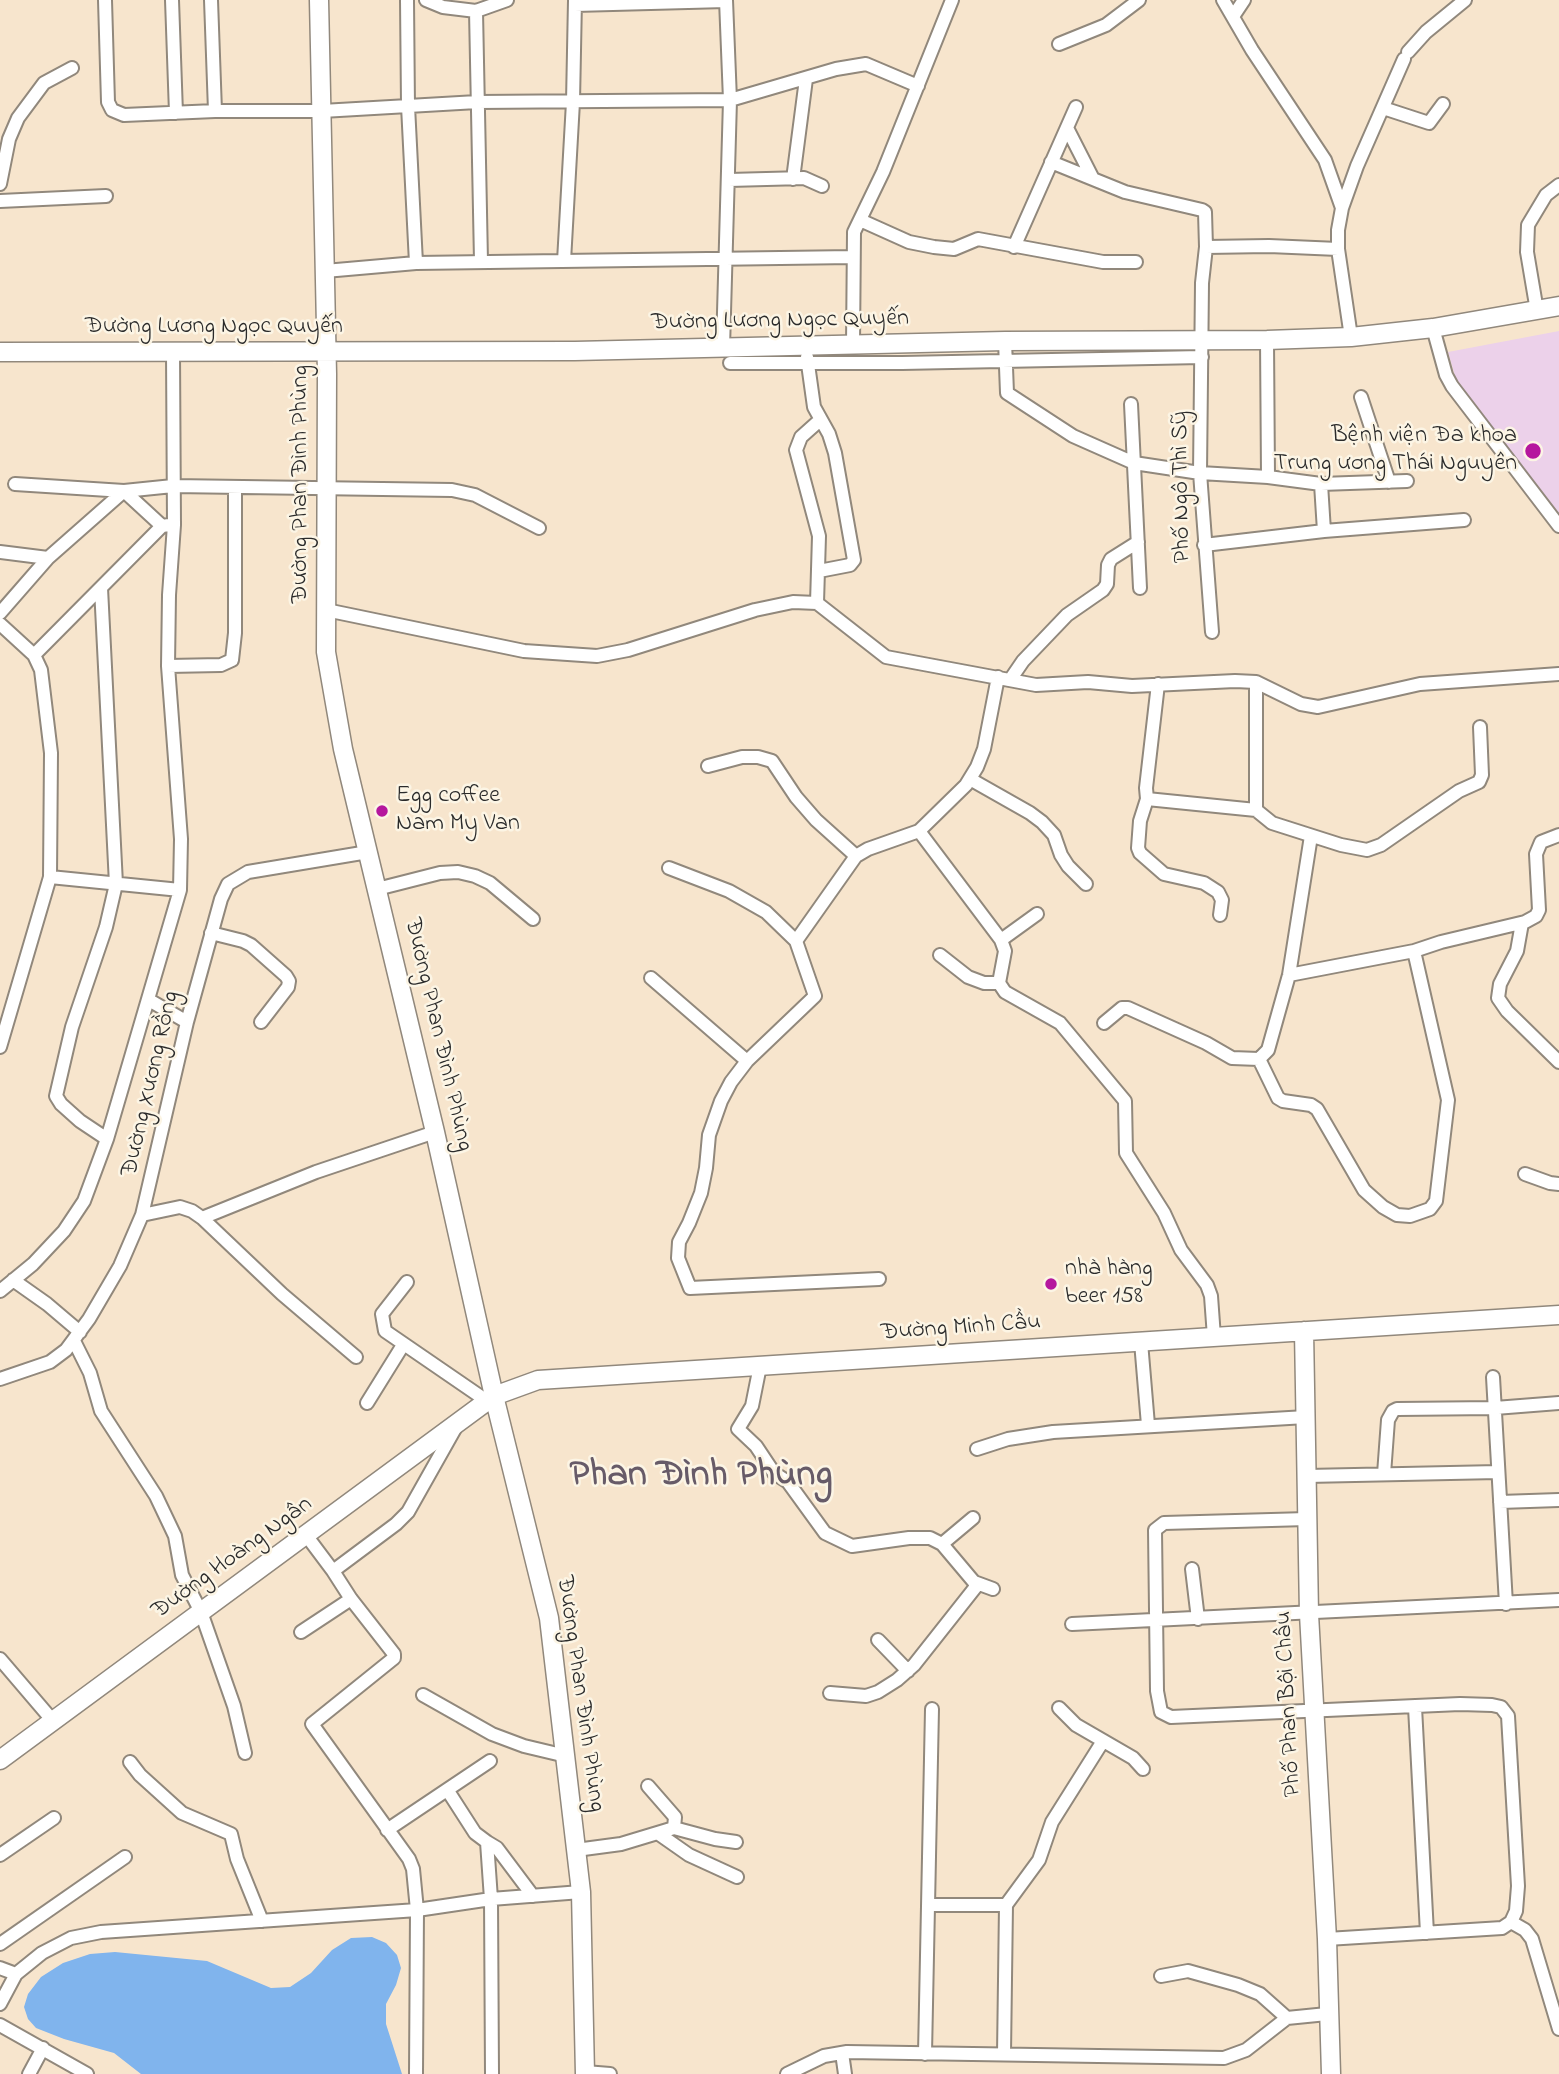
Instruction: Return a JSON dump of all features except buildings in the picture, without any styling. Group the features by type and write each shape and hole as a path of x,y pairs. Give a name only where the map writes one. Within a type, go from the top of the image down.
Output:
{"street":[{"path":"104,0 108,102 112,110 124,116 215,111 322,111 477,102 730,100 836,69 866,64 918,86"},
{"path":"172,0 176,113"},
{"path":"211,0 215,111"},
{"name":"Đường Phan Đình Phùng","path":"318,0 327,353 328,664 343,749 435,1132 490,1398 549,1618 581,1892 585,2073"},
{"path":"407,0 408,106 416,262"},
{"path":"426,0 443,7 476,11 507,0"},
{"path":"853,345 854,232 883,172 952,0"},
{"path":"1059,44 1106,24 1139,0"},
{"path":"1223,0 1252,50 1325,160 1342,208"},
{"path":"1234,15 1244,0"},
{"path":"1351,337 1338,249 1342,208 1357,166 1406,55 1426,32 1465,0"},
{"path":"564,261 573,102 575,2 726,1 730,100 726,356"},
{"path":"476,11 481,261"},
{"path":"0,184 9,139 18,118 44,83 72,68"},
{"path":"793,179 806,79"},
{"path":"1383,108 1429,124 1443,104"},
{"path":"1014,247 1076,107"},
{"path":"1067,128 1093,179"},
{"path":"1051,162 1093,179"},
{"path":"729,180 808,178 822,186"},
{"name":"Phố Ngô Thì Sỹ","path":"1093,179 1125,192 1202,210 1206,217 1202,282 1200,473 1212,632"},
{"path":"1538,311 1527,252 1528,225 1546,195 1559,185"},
{"path":"0,201 106,197"},
{"path":"860,220 909,242 934,247 954,249 978,239 1103,262 1136,262"},
{"path":"1206,247 1338,249"},
{"path":"325,271 416,262 853,257"},
{"name":"Đường Lương Ngọc Quyến","path":"0,352 726,356 806,354 853,345 1005,341 1202,349 1267,340 1351,337 1433,328 1559,306"},
{"path":"1433,328 1446,375 1452,386 1559,526"},
{"path":"1267,340 1268,477"},
{"path":"1005,341 1006,390 1010,395 1073,436 1134,463 1200,473 1268,477 1321,484 1407,481"},
{"path":"818,571 849,565 854,560 835,453 829,434 814,407 806,354 902,363 1202,349"},
{"path":"0,1291 33,1264 75,1216 84,1201 107,1139 180,890 181,839 168,666 168,525 173,486 175,399 173,352"},
{"path":"1361,397 1389,482"},
{"path":"1131,404 1140,588"},
{"path":"817,603 819,536 796,450 801,437 820,420"},
{"path":"15,484 124,491 173,486 328,488 360,491 452,490 475,495 539,528"},
{"path":"1321,484 1324,531"},
{"path":"168,666 221,665 232,660 235,487"},
{"path":"124,491 168,525"},
{"path":"0,613 48,558 124,491"},
{"path":"1204,545 1324,531 1464,520"},
{"path":"34,654 168,525"},
{"path":"796,941 856,856 919,831 970,779 984,749 1004,678 1067,615 1103,590 1107,584 1111,559 1138,541"},
{"path":"0,552 48,558"},
{"path":"101,588 116,884 106,927 72,1027 56,1096 80,1121 107,1139"},
{"path":"326,610 524,651 597,656 628,650 755,610 793,602 817,603 886,657 1036,685 1088,682 1132,686 1256,682 1301,705 1318,707 1420,684 1559,674"},
{"path":"0,624 34,654 41,670 51,753 50,877 0,1047"},
{"path":"1256,682 1256,810"},
{"path":"1158,684 1147,799 1140,821 1138,848 1140,853 1164,874 1204,883 1218,892 1222,900 1220,915"},
{"path":"1147,799 1256,810 1272,823 1367,850 1381,845 1459,791 1479,782 1482,775 1480,727"},
{"path":"708,765 741,757 758,757 772,761 796,797 856,856"},
{"path":"970,779 1042,822 1054,835 1068,866 1086,884"},
{"path":"919,831 1001,940 1005,951 999,983 1005,992 1060,1023 1125,1101 1126,1153 1164,1213 1181,1250 1207,1285 1211,1296 1213,1337"},
{"path":"1289,975 1414,951 1522,923 1536,916 1539,910 1536,854 1541,842 1559,835"},
{"path":"1104,1023 1122,1008 1128,1008 1206,1043 1232,1058 1259,1059 1268,1050 1289,975 1311,836"},
{"name":"Đường Xương Rồng","path":"0,1379 50,1362 77,1336 120,1266 142,1215 187,1022 221,899 228,884 248,872 368,852"},
{"path":"669,868 729,891 766,912 796,941 815,996 747,1061 721,1101 709,1135 701,1193 690,1223 679,1242 678,1258 690,1288 879,1279"},
{"path":"377,889 440,873 458,872 490,883 533,919"},
{"path":"50,877 180,890"},
{"path":"1001,940 1037,914"},
{"path":"1522,923 1517,951 1500,984 1498,998 1507,1011 1559,1062"},
{"path":"211,933 243,940 289,981 288,987 261,1022"},
{"path":"1259,1059 1278,1098 1311,1105 1317,1109 1364,1190 1383,1207 1397,1215 1410,1216 1430,1209 1436,1201 1448,1100 1414,951"},
{"path":"940,955 968,977 984,983 999,983"},
{"path":"651,978 747,1061"},
{"path":"149,1000 187,1022"},
{"path":"202,1218 316,1172 435,1132"},
{"path":"1525,1174 1559,1184"},
{"path":"142,1215 180,1207 192,1211 282,1294 356,1357"},
{"path":"13,1280 47,1304 77,1336 101,1411 162,1508 178,1547 186,1586 201,1612 234,1706 244,1753"},
{"path":"407,1282 382,1314 385,1331 403,1345 490,1398"},
{"name":"Đường Minh Cầu","path":"490,1398 538,1380 1559,1315"},
{"name":"Phố Phan Bội Châu","path":"1304,1331 1309,1614 1327,1939 1327,2014 1331,2074"},
{"path":"1141,1342 1148,1425"},
{"path":"367,1403 403,1345"},
{"path":"760,1366 752,1406 738,1429 756,1446 774,1473 788,1482 825,1533 852,1546 923,1537 942,1544 963,1571 978,1584 993,1589"},
{"path":"1493,1377 1506,1604"},
{"name":"Đường Hoàng Ngân","path":"0,1760 490,1398"},
{"path":"1384,1474 1388,1420 1397,1409 1495,1408 1559,1403"},
{"path":"977,1449 1008,1438 1042,1434 1148,1425 1306,1417"},
{"path":"333,1571 408,1512 458,1424"},
{"path":"1307,1476 1498,1472"},
{"path":"1500,1502 1559,1500"},
{"path":"942,1544 973,1518"},
{"path":"1307,1520 1161,1524 1154,1534 1158,1706 1164,1714 1171,1717 1314,1710 1492,1705 1501,1707 1508,1716 1518,1886 1516,1911 1511,1922 1502,1928 1327,1939"},
{"path":"306,1535 394,1654 394,1658 312,1724 413,1869 417,1910 416,2074"},
{"path":"1192,1569 1198,1619"},
{"path":"830,1693 866,1696 878,1692 908,1671 978,1584"},
{"path":"301,1632 351,1599"},
{"path":"1072,1624 1559,1600"},
{"path":"878,1640 908,1671"},
{"path":"0,1659 53,1721"},
{"path":"423,1695 492,1734 524,1746 566,1756"},
{"path":"1415,1707 1427,1933"},
{"path":"1059,1708 1076,1725 1133,1758 1143,1769"},
{"path":"925,2054 932,1709"},
{"path":"1004,2054 1006,1905 1039,1860 1052,1822 1103,1741"},
{"path":"387,1830 490,1761"},
{"path":"130,1762 140,1775 182,1813 231,1834 237,1858 262,1921"},
{"path":"648,1786 675,1816 674,1828"},
{"path":"448,1791 475,1833 497,1848 533,1896"},
{"path":"0,1855 54,1818"},
{"path":"576,1850 621,1844 659,1834 668,1828 736,1842"},
{"path":"659,1834 688,1855 737,1877"},
{"path":"487,1842 491,1899 492,2074"},
{"path":"0,1944 125,1857"},
{"path":"0,2004 16,1974 41,1953 71,1938 101,1932 417,1910 491,1899 581,1892"},
{"path":"928,1905 1006,1905"},
{"path":"1511,1922 1525,1930 1532,1939 1559,2029"},
{"path":"0,1968 16,1974"},
{"path":"1161,1976 1188,1971 1238,1985 1260,1994 1287,2018"},
{"path":"787,2074 824,2056 842,2053 1224,2058 1246,2050 1287,2018 1327,2014"},
{"path":"0,2025 88,2074"},
{"path":"29,2074 43,2048"},
{"path":"842,2053 845,2074"},
{"path":"585,2073 610,2074"}],"shaded area":[{"name":"Bệnh viện Đa khoa Trung ương Thái Nguyên","path":"1559,331 1559,518 1457,383 1448,352"}],"water":[{"path":"372,1937 386,1943 397,1955 401,1968 386,2004 386,2024 402,2074 141,2074 114,2053 36,2028 28,2019 24,2007 28,1994 41,1977 63,1963 90,1954 115,1952 207,1961 271,1988 290,1987 311,1973 332,1950 351,1938"}],"place":[{"name":"Bệnh viện Đa khoa Trung ương Thái Nguyên","path":"1533,451"},
{"name":"Egg coffee Nam My Van","path":"382,811"},
{"name":"nhà hàng beer 158","path":"1051,1284"}],"district":[{"name":"Phan Đình Phùng","path":"701,1478"}]}
